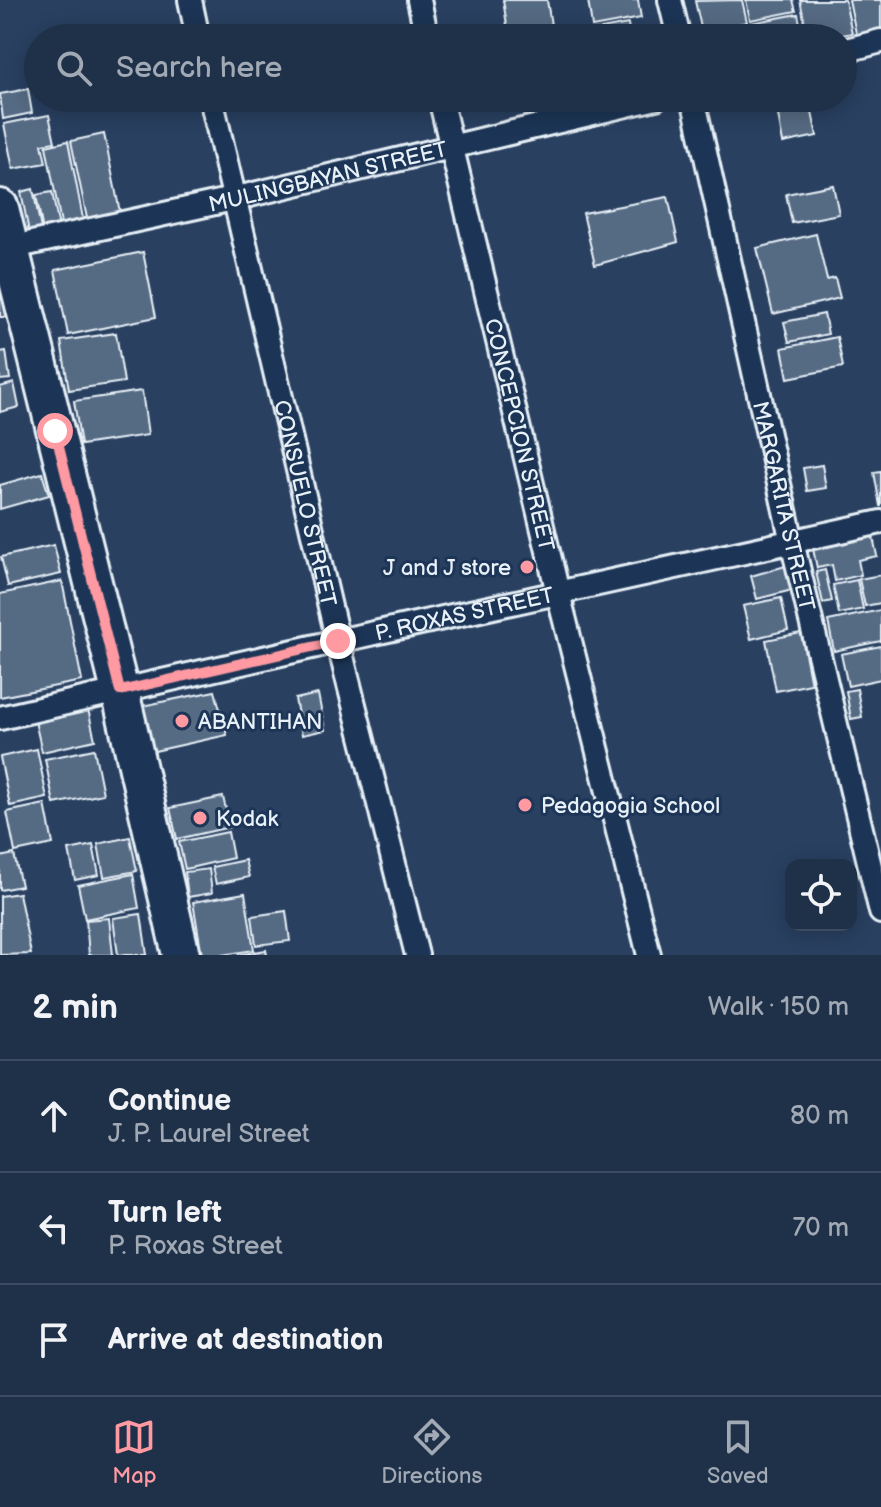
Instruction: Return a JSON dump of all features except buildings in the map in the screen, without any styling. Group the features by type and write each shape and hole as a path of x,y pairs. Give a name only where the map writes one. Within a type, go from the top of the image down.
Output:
{"main road":[{"path":"0,208 5,249 120,691 181,955"}],"street":[{"path":"190,0 195,24"},
{"path":"419,0 424,24"},
{"path":"670,0 676,24"},
{"path":"857,47 881,41"},
{"name":"CONSUELO STREET","path":"214,112 338,641 417,955"},
{"name":"CONCEPCION STREET","path":"443,112 558,593 649,955"},
{"name":"MULINGBAYAN STREET","path":"5,249 233,199 599,112"},
{"name":"MARGARITA STREET","path":"696,112 792,542 881,912"},
{"name":"P. ROXAS STREET","path":"0,718 881,522"}],"place":[{"name":"J and J store","path":"527,567"},
{"name":"ABANTIHAN","path":"182,721"},
{"name":"Pedagogia School","path":"525,805"},
{"name":"Kodak","path":"200,818"}],"route":[{"path":"55,431 120,691 338,641"}]}
